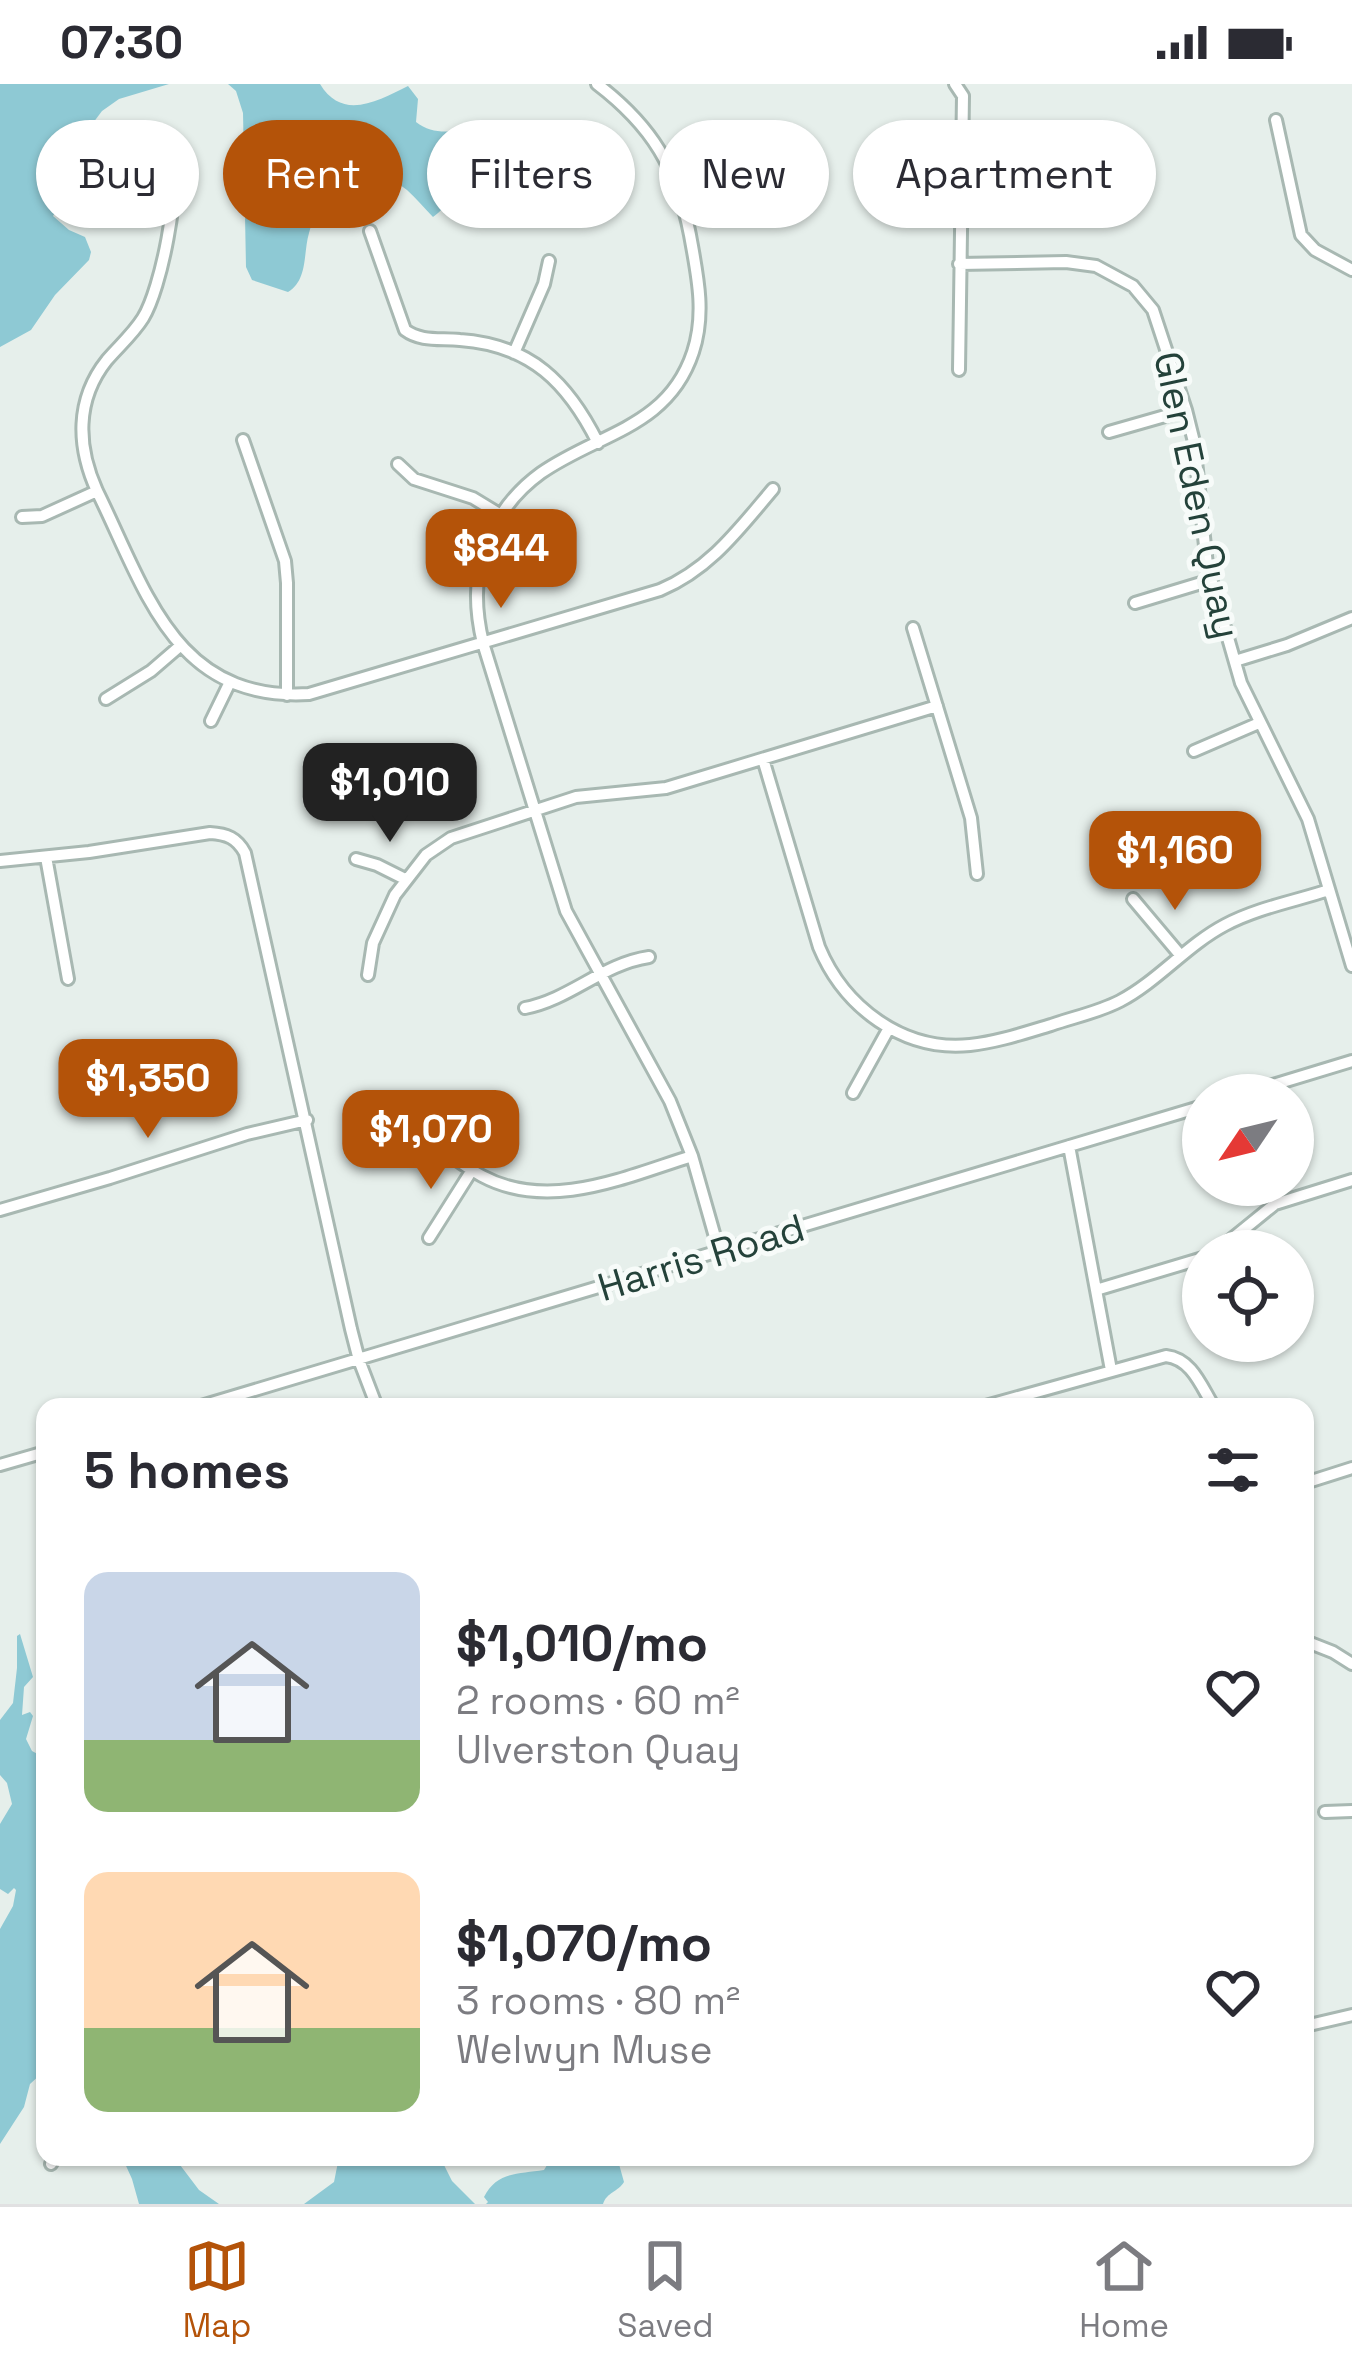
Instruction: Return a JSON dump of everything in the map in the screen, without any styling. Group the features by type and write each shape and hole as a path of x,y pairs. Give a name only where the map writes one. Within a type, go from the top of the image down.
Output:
{"street":[{"path":"597,84 633,114 670,167 686,214 697,272 700,313 694,350 670,394 636,424 539,475 501,515 479,572 477,607 483,643 566,911 675,1112 719,1251"},
{"path":"955,84 963,96 959,370"},
{"path":"1276,120 1301,235 1315,250 1352,270"},
{"path":"168,228 155,291 140,322 100,370 84,408 84,459 161,620 198,664 230,682 287,695 323,691 677,582 719,551 773,490"},
{"path":"370,230 400,323 411,335 471,341 536,363 560,383 598,443"},
{"path":"514,353 549,261"},
{"name":"Glen Eden Quay","path":"959,264 1082,263 1111,271 1145,298 1160,323 1193,442 1203,540 1234,662 1247,700 1308,819 1352,966"},
{"path":"1109,432 1186,410"},
{"path":"243,440 285,561 287,695"},
{"path":"398,464 414,479 473,498 501,515"},
{"path":"22,518 43,516 97,490"},
{"path":"1135,603 1211,580"},
{"path":"1234,662 1352,618"},
{"path":"913,628 970,818 977,874"},
{"path":"106,699 180,646"},
{"path":"211,721 230,682"},
{"path":"368,975 373,943 405,879 426,855 451,838 592,793 667,788 937,706"},
{"path":"1194,751 1259,723"},
{"path":"763,759 825,960 851,998 889,1028 934,1043 968,1046 996,1040 1121,1000 1227,923 1329,890"},
{"path":"0,861 210,833 229,836 245,853 359,1360 374,1398"},
{"path":"46,857 68,979"},
{"path":"356,860 405,879"},
{"path":"1133,899 1181,956"},
{"path":"525,1008 562,996 621,963 649,957"},
{"path":"853,1093 889,1028"},
{"path":"1309,1074 1352,1061"},
{"name":"Harris Road","path":"229,1398 1182,1112"},
{"path":"0,1210 307,1120"},
{"path":"402,1126 505,1186 542,1192 560,1192 692,1156"},
{"path":"1069,1146 1111,1370"},
{"path":"429,1238 472,1170"},
{"path":"1243,1230 1275,1204 1352,1180"},
{"path":"1096,1290 1182,1264"},
{"path":"1013,1398 1166,1356 1188,1365 1208,1398"},
{"path":"0,1465 36,1455"},
{"path":"1314,1480 1352,1468"},
{"path":"1314,1645 1352,1664"},
{"path":"1324,1812 1352,1811"},
{"path":"1314,2024 1352,2014"}],"water":[{"path":"0,84 169,84 119,99 95,120 36,120 36,228 67,228 85,237 91,252 31,330 0,347"},
{"path":"228,84 320,84 329,96 350,105 373,102 408,86 418,99 416,122 427,128 427,211 403,188 403,120 243,120 236,91"},
{"path":"245,228 311,228 302,274 288,292 252,280 246,267"},
{"path":"20,1634 33,1677 24,1687 22,1715 30,1712 33,1716 26,1739 36,1753 36,2079 0,2144 0,1929 16,1890 8,1894 0,1889 0,1824 12,1804 0,1775 0,1720 13,1703"},
{"path":"126,2166 181,2166 199,2190 219,2204 139,2204"},
{"path":"337,2166 444,2166 475,2204 304,2204 334,2182"},
{"path":"546,2166 620,2166 624,2182 603,2204 486,2204 484,2197 495,2182"}]}
